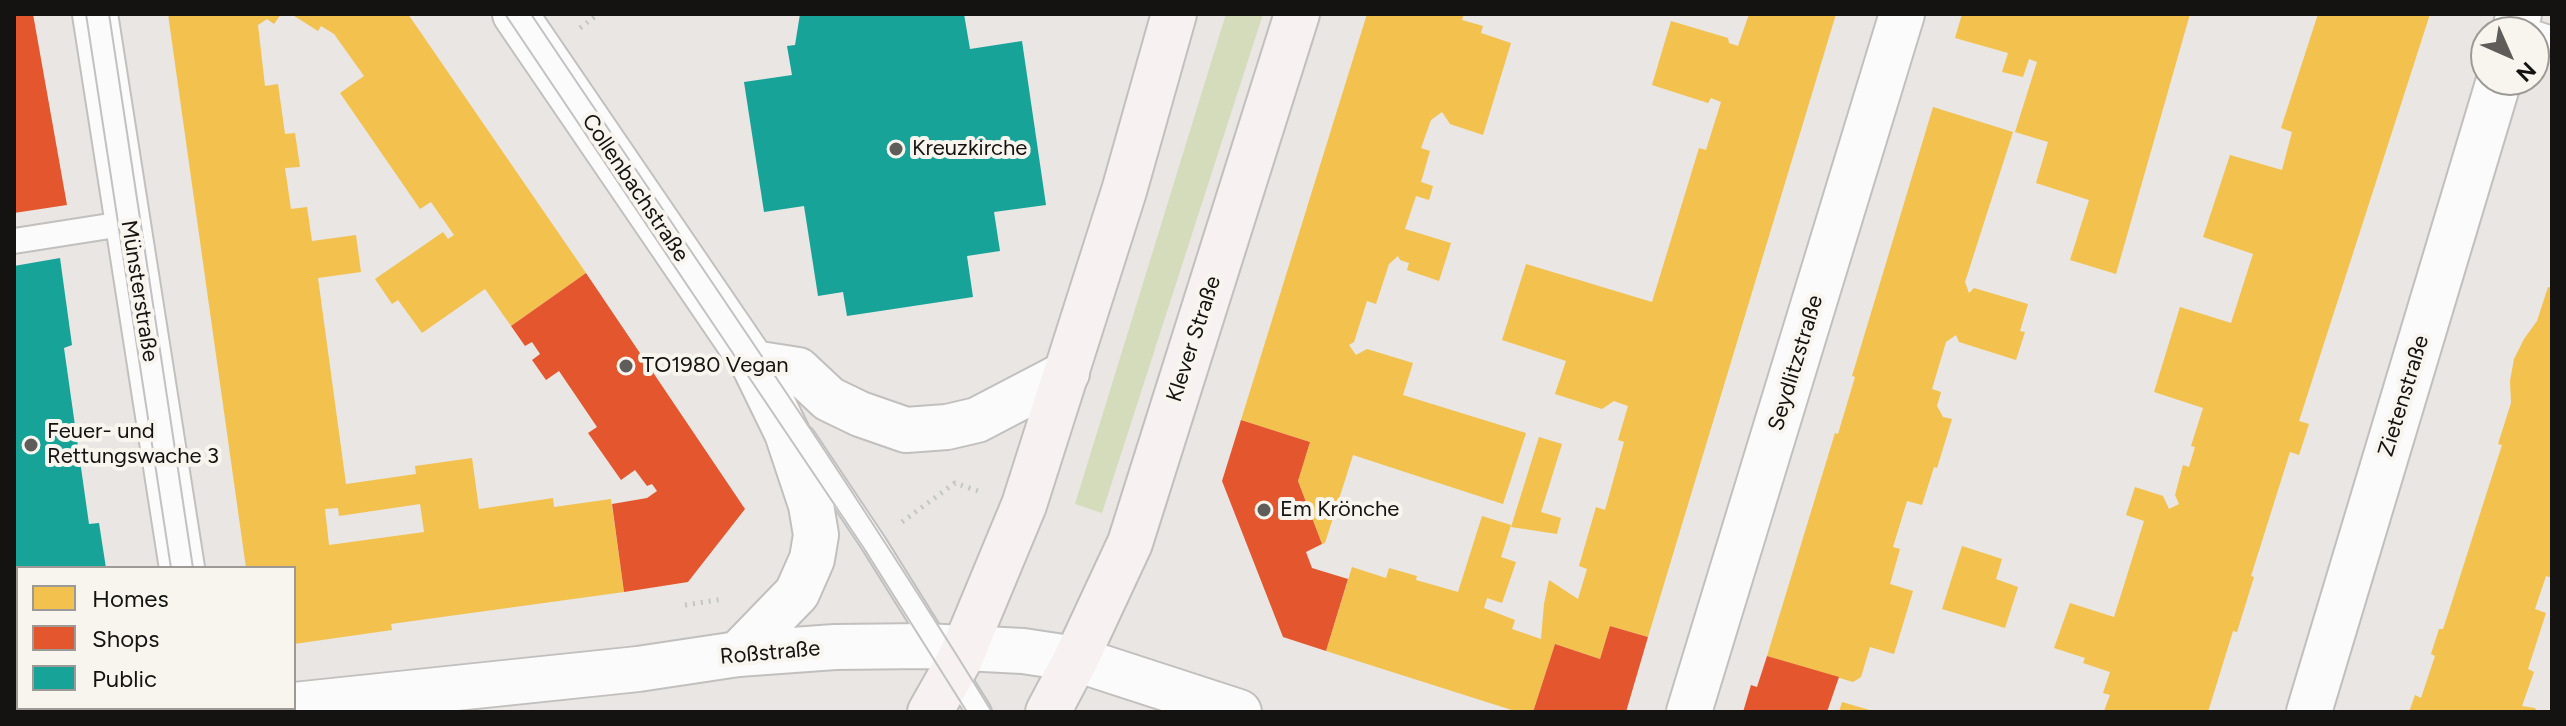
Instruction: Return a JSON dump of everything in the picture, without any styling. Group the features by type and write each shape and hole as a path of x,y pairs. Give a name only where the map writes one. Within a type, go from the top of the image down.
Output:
{"main road":[{"path":"930,712 951,654 1024,505 1124,191 1174,14"},
{"name":"Klever Straße","path":"1048,712 1130,543 1297,14"}],"street":[{"name":"Münsterstraße","path":"95,14 182,566"},
{"name":"Collenbachstraße","path":"515,14 753,363 787,433 811,505 816,535 812,559 797,593 738,654"},
{"name":"Seydlitzstraße","path":"1689,712 1902,14"},
{"name":"Zietenstraße","path":"2309,712 2494,96"},
{"path":"753,363 798,370 829,399 906,430 947,427 977,420 1067,373"},
{"name":"Roßstraße","path":"296,705 638,669 738,654 835,647 951,654 1023,651 1076,659 1239,712"},
{"path":"51,710 124,712"}],"lane":[{"path":"14,241 129,223"},
{"path":"753,363 951,654 979,712"}],"path":[{"path":"900,524 955,483 981,492"}],"green space":[{"path":"1226,14 1263,14 1102,513 1075,504"}],"building: Homes":[{"path":"168,14 281,14 274,24 267,19 258,25 265,86 278,84 285,134 295,133 300,167 285,168 291,209 307,207 312,241 356,235 361,272 318,278 346,484 416,474 415,466 472,458 479,509 553,498 554,507 611,499 624,592 391,624 392,630 296,644 296,566 246,566","holes":["420,504 424,532 329,545 325,509 338,508 339,516"]},
{"path":"291,14 408,14 586,273 511,326 485,289 422,333 398,300 392,304 375,279 443,232 448,239 454,235 431,202 420,209 340,93 364,76 334,34 321,26 318,31"},
{"path":"1367,14 1464,14 1462,20 1483,26 1481,33 1511,43 1483,135 1450,124 1442,112 1431,120 1421,148 1430,151 1421,182 1433,186 1429,200 1416,196 1405,229 1451,243 1439,281 1407,270 1409,263 1398,256 1389,264 1376,304 1367,301 1354,342 1349,345 1356,355 1367,349 1413,363 1403,395 1526,433 1503,504 1353,455 1325,543 1322,544 1298,481 1310,442 1241,420"},
{"path":"1749,14 1836,14 1648,637 1610,626 1600,659 1555,644 1533,712 1518,712 1326,651 1352,567 1386,578 1389,568 1417,576 1416,580 1458,592 1482,516 1511,525 1501,557 1516,562 1502,603 1487,598 1484,608 1515,620 1512,629 1541,639 1549,580 1578,599 1587,569 1579,566 1596,507 1605,510 1624,442 1618,440 1628,406 1614,401 1602,409 1555,394 1566,361 1502,340 1526,264 1652,302 1699,148 1706,150 1721,102 1711,98 1708,103 1652,85 1671,21 1728,38 1729,43 1738,46"},
{"path":"1962,14 2190,14 2116,274 2070,260 2089,200 2036,183 2048,142 2015,132 2037,62 2029,59 2023,77 2002,72 2008,53 1955,38"},
{"path":"2318,14 2430,14 2299,421 2309,424 2299,455 2290,452 2237,632 2233,631 2208,712 2104,711 2110,695 2103,693 2110,672 2083,663 2085,658 2054,648 2070,603 2114,617 2144,521 2126,515 2135,487 2163,496 2169,509 2179,504 2175,495 2183,465 2189,467 2195,447 2191,446 2203,408 2154,392 2180,307 2231,323 2253,254 2203,237 2230,155 2282,170 2292,132 2281,128"},
{"path":"1933,107 2013,132 1965,282 1969,293 1974,288 2028,304 2020,331 2025,332 2016,360 1959,342 1956,335 1946,342 1932,389 1941,392 1937,406 1943,417 1952,419 1922,505 1907,501 1893,547 1900,549 1890,584 1913,591 1894,654 1870,647 1861,677 1853,682 1767,656 1835,433 1838,434 1855,377 1852,376"},
{"path":"2548,287 2552,288 2552,578 2546,576 2535,609 2546,613 2528,669 2534,672 2522,706 2535,708 2537,712 2409,712 2415,695 2421,698 2435,656 2431,654 2439,629 2443,629 2502,445 2498,444 2511,403 2510,381 2514,359 2537,321"},
{"path":"1539,437 1562,444 1541,512 1561,518 1557,534 1511,527"},
{"path":"1962,546 2002,559 1996,579 2018,587 2005,628 1942,609"},
{"path":"1842,702 1873,711 1873,712 1839,712"}],"building: Shops":[{"path":"14,14 33,14 67,205 14,213"},
{"path":"586,273 745,509 688,582 624,592 612,504 647,498 657,491 652,484 647,486 635,470 621,480 588,433 597,427 559,371 546,380 532,360 540,354 532,342 525,346 511,326"},
{"path":"1241,420 1310,442 1298,481 1322,544 1306,552 1312,568 1348,579 1326,651 1283,637 1222,481"},
{"path":"1610,626 1648,637 1626,712 1533,712 1555,644 1600,659"},
{"path":"1767,656 1839,677 1827,712 1743,712 1751,685 1757,687"}],"building: Public":[{"name":"Kreuzkirche","path":"800,14 964,14 970,49 1022,41 1046,205 994,212 1000,251 967,256 973,297 847,316 843,292 818,296 804,206 764,212 744,82 792,75 787,46 795,45"},
{"path":"60,258 72,345 64,348 89,524 99,523 106,566 16,566 16,648 14,648 14,266"}],"tram line":[{"path":"86,14 171,566"},
{"path":"109,14 193,566"},
{"path":"505,14 865,550 967,712"},
{"path":"531,14 823,448 992,712"}],"place":[{"name":"Kreuzkirche","path":"896,149"},
{"name":"TO1980 Vegan","path":"626,366"},
{"name":"Feuer- und Rettungswache 3","path":"31,445"},
{"name":"Em Krönche","path":"1264,510"}]}
